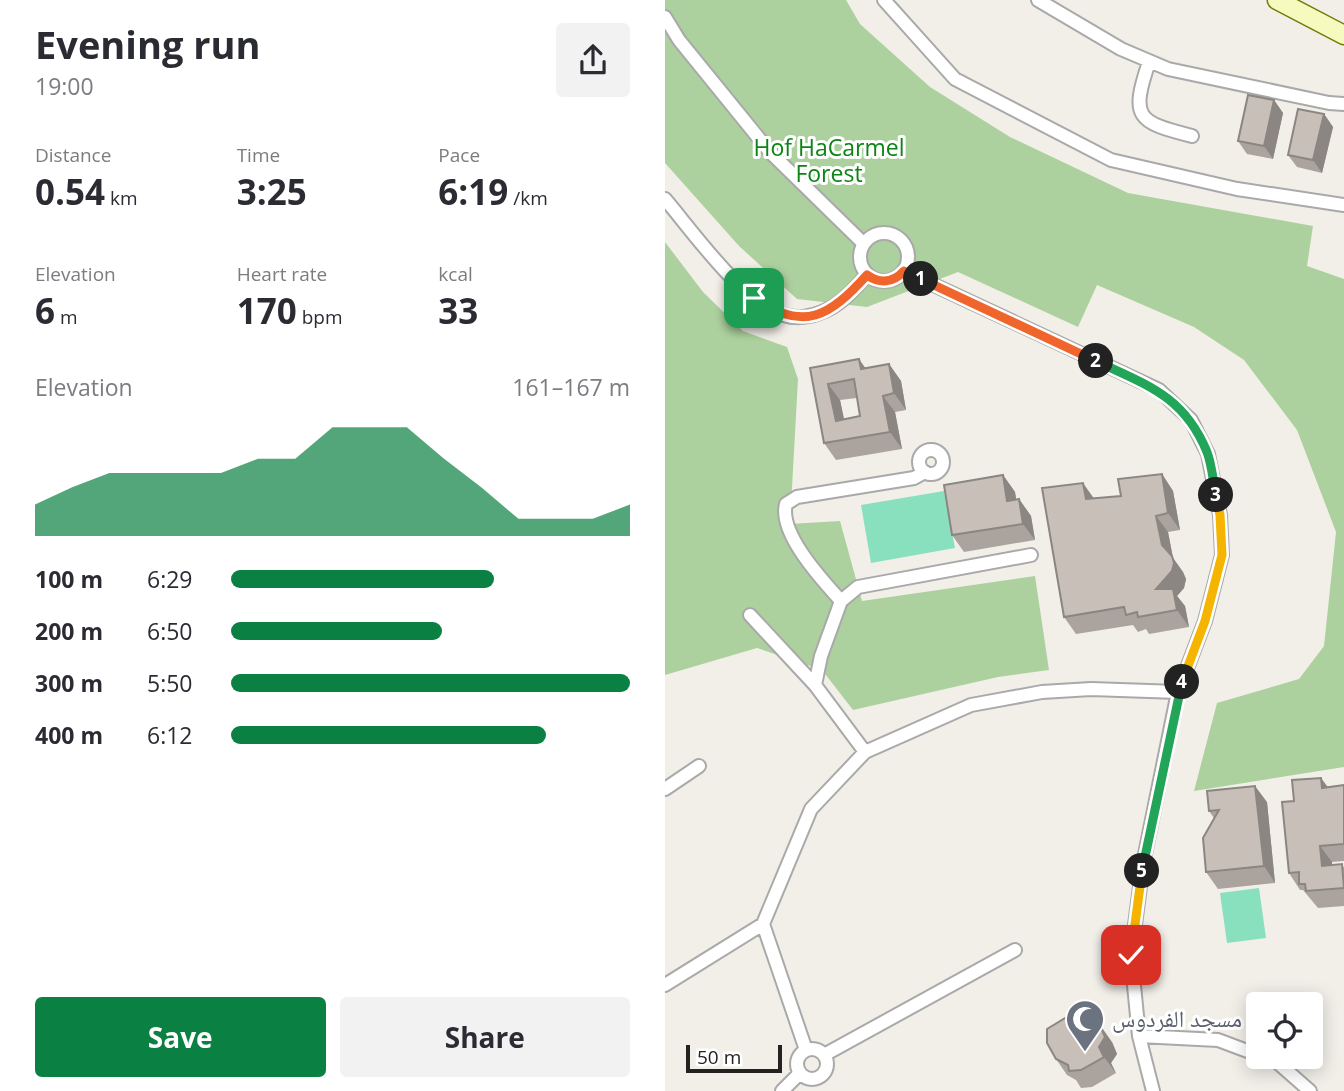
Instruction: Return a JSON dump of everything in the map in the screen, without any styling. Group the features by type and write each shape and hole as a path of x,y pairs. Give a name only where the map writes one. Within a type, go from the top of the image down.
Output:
{"street":[{"path":"884,0 955,79 1111,160 1237,188 1344,205"},
{"path":"1038,0 1149,62 1183,73 1344,104"},
{"path":"1277,0 1344,35"},
{"path":"665,17 679,40 770,152 863,243"},
{"path":"1149,62 1138,95 1143,114 1152,125 1192,136"},
{"path":"665,199 731,276 754,298 772,311 787,317 805,317 833,307 848,296 867,275"},
{"path":"891,233 898,236 904,242 909,256 904,271 891,281 874,279 867,275 860,260 863,243 875,234 891,233"},
{"path":"904,271 1159,390 1191,420 1208,454 1220,515 1222,555 1205,621 1178,692 1143,864 1131,955 1139,1036 1153,1091"},
{"path":"841,601 795,543 785,518 786,504 797,497 914,478 925,472"},
{"path":"815,685 821,656 841,601 857,587 1031,555"},
{"path":"750,615 815,685 865,752"},
{"path":"665,985 763,924 811,809 865,752 971,705 1066,690 1178,692"},
{"path":"665,789 699,766"},
{"path":"763,924 806,1051"},
{"path":"824,1055 1015,950"},
{"path":"1139,1036 1218,1040 1246,1050"},
{"path":"816,1050 824,1055 827,1069 820,1085 800,1073 797,1060 806,1051 816,1050"},
{"path":"1285,1069 1310,1091"},
{"path":"782,1091 800,1073"}],"green space":[{"name":"Hof HaCarmel Forest","path":"665,0 846,0 860,24 930,87 1010,137 1128,193 1313,226 1307,266 1344,279 1344,767 1194,791 1217,703 1299,679 1324,646 1336,532 1297,430 1244,360 1194,327 1097,285 1078,327 958,272 867,307 797,299 739,246 665,163"},
{"path":"665,242 703,292 743,331 787,347 798,379 790,524 840,521 862,601 1035,576 1049,670 998,677 853,710 822,670 757,648 665,675"},
{"path":"944,491 955,548 871,563 861,505"},
{"path":"1259,888 1266,938 1227,943 1220,893"}],"building":[{"path":"1248,95 1274,100 1264,146 1238,141"},
{"path":"1298,109 1324,114 1313,160 1288,155"},
{"path":"859,359 861,369 889,364 894,393 883,396 890,432 824,443 810,368","holes":["854,379 860,416 836,421 828,384"]},
{"path":"1162,474 1168,513 1156,516 1162,545 1172,556 1174,563 1172,571 1156,589 1173,589 1177,610 1138,617 1137,612 1126,615 1124,607 1064,617 1042,488 1083,483 1086,499 1121,496 1118,479"},
{"path":"1003,475 1007,501 1019,499 1023,524 952,535 944,485"},
{"path":"1321,778 1322,788 1344,785 1344,844 1320,846 1322,866 1342,864 1344,888 1306,891 1305,884 1299,884 1299,872 1289,873 1282,802 1294,801 1292,780"},
{"path":"1255,786 1264,866 1206,872 1203,838 1219,810 1209,811 1207,791"},
{"path":"1075,1012 1092,1018 1100,1025 1105,1037 1099,1047 1104,1057 1081,1070 1069,1071 1068,1065 1056,1059 1047,1043 1047,1029"}],"place":[{"name":"مسجد الفردوس","path":"1085,1053"}],"route":[{"path":"754,298 772,311 787,317 805,317 833,307 848,296 867,275 874,279 891,281 904,271 1159,390 1191,420 1208,454 1220,515 1222,555 1205,621 1178,692 1143,864 1131,955"}]}
